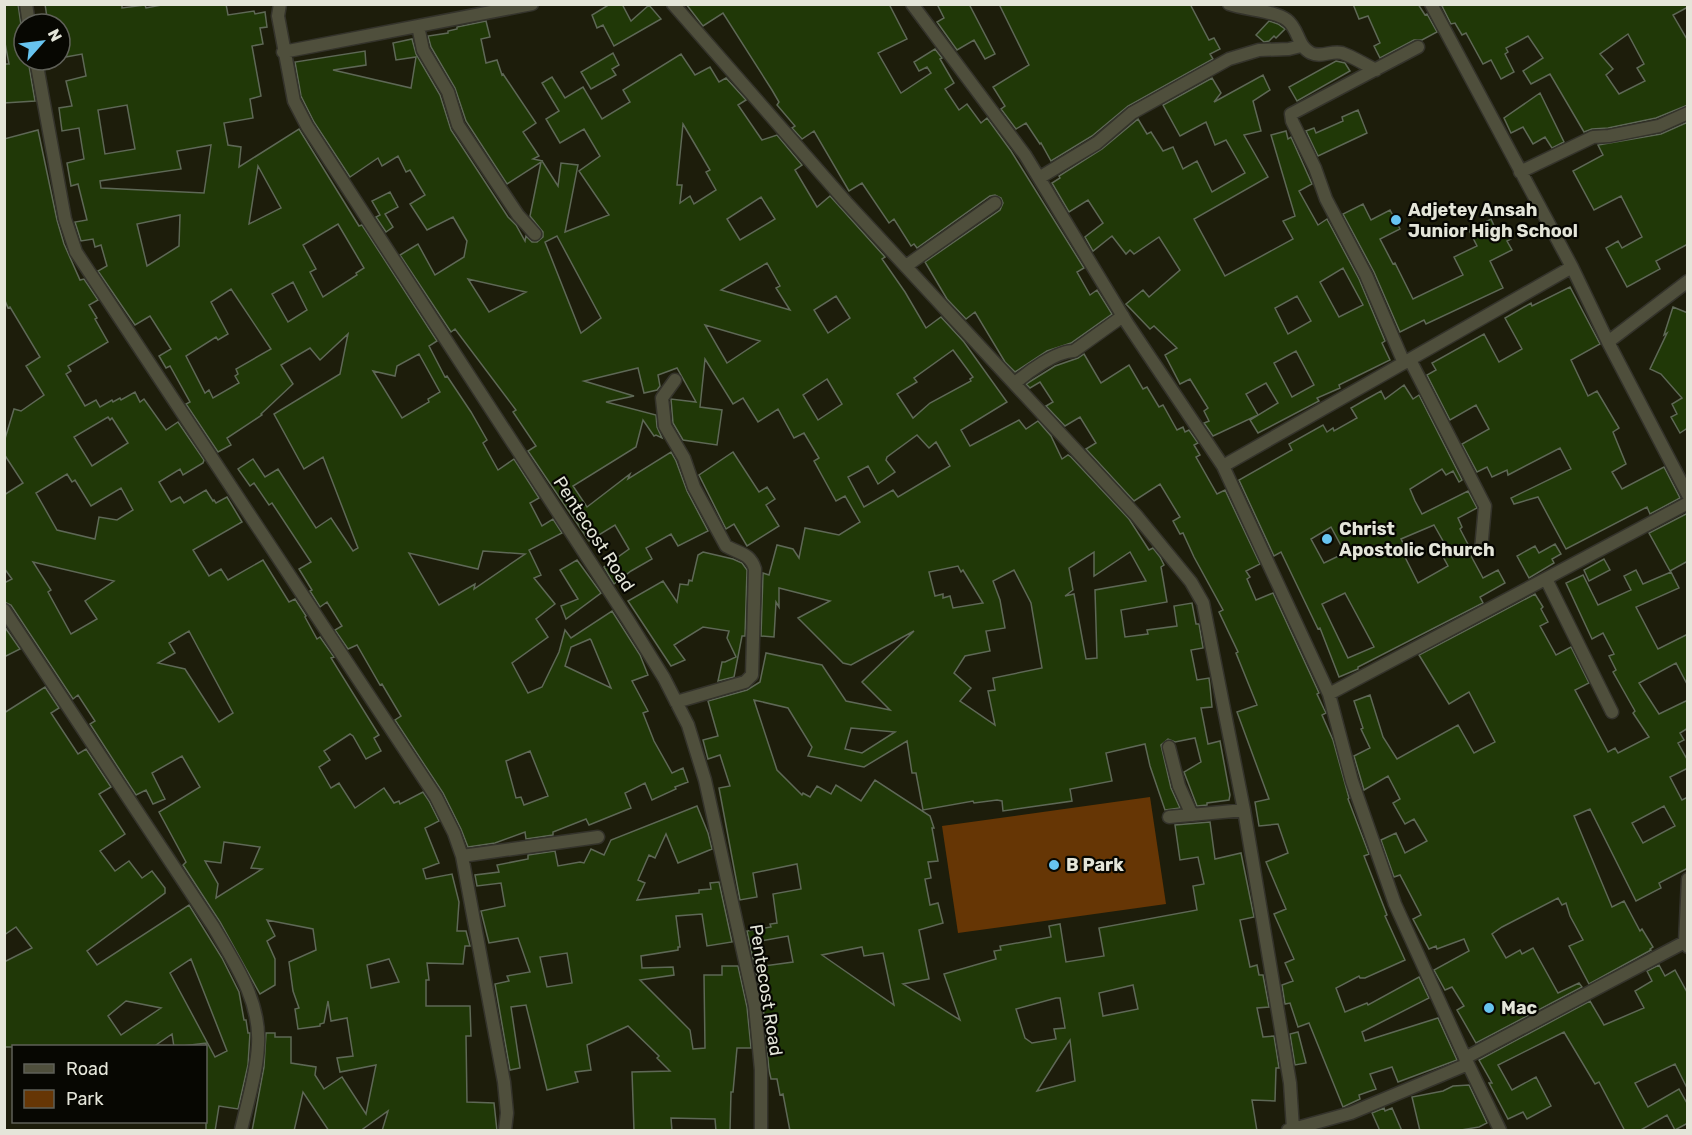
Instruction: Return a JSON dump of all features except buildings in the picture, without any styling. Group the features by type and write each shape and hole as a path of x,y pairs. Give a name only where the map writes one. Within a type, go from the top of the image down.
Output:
{"street":[{"name":"Pentecost Road","path":"280,4 278,16 283,51 294,101 307,126 628,620 664,678 688,725 705,780 752,994 761,1070 761,1131"},
{"path":"283,51 532,4"},
{"path":"673,4 846,202 1136,515 1191,582 1203,603 1244,810 1290,1083 1291,1130 1351,1113 1466,1061 1686,945 1688,879"},
{"path":"912,4 1025,155 1123,316 1223,466 1329,694 1352,781 1395,904 1500,1131"},
{"path":"1229,4 1279,15 1295,28 1301,46 1311,54 1322,56 1340,52 1376,70"},
{"path":"1431,4 1572,267 1608,342 1688,495"},
{"path":"418,26 423,50 448,92 458,124 518,215 535,234"},
{"path":"1039,178 1097,143 1132,113 1229,59 1259,50 1301,46"},
{"path":"1418,47 1291,114 1326,199 1366,275 1407,362 1485,506 1481,550"},
{"path":"38,72 65,219 76,252 436,798 454,833 462,856 504,1082 506,1131"},
{"path":"1520,172 1593,137 1659,126 1688,113"},
{"path":"906,266 995,203"},
{"path":"1223,466 1572,267"},
{"path":"1608,342 1688,281"},
{"path":"1015,383 1065,351 1074,351 1123,316"},
{"path":"675,380 662,398 664,426 684,458 694,487 726,546 746,554 752,560 755,569 752,675 745,682 676,702"},
{"path":"1329,694 1688,503"},
{"path":"1546,579 1612,712"},
{"path":"4,610 213,926 241,973 254,1009 258,1044 241,1131"},
{"path":"1168,747 1179,786 1192,815"},
{"path":"1169,817 1244,810"},
{"path":"462,856 598,837"}],"green space":[{"name":"B Park","path":"1150,797 1166,904 958,933 942,826"}],"place":[{"name":"Adjetey Ansah Junior High School","path":"1396,220"},
{"name":"Christ Apostolic Church","path":"1327,539"},
{"name":"B Park","path":"1054,865"},
{"name":"Mac","path":"1489,1008"}]}
